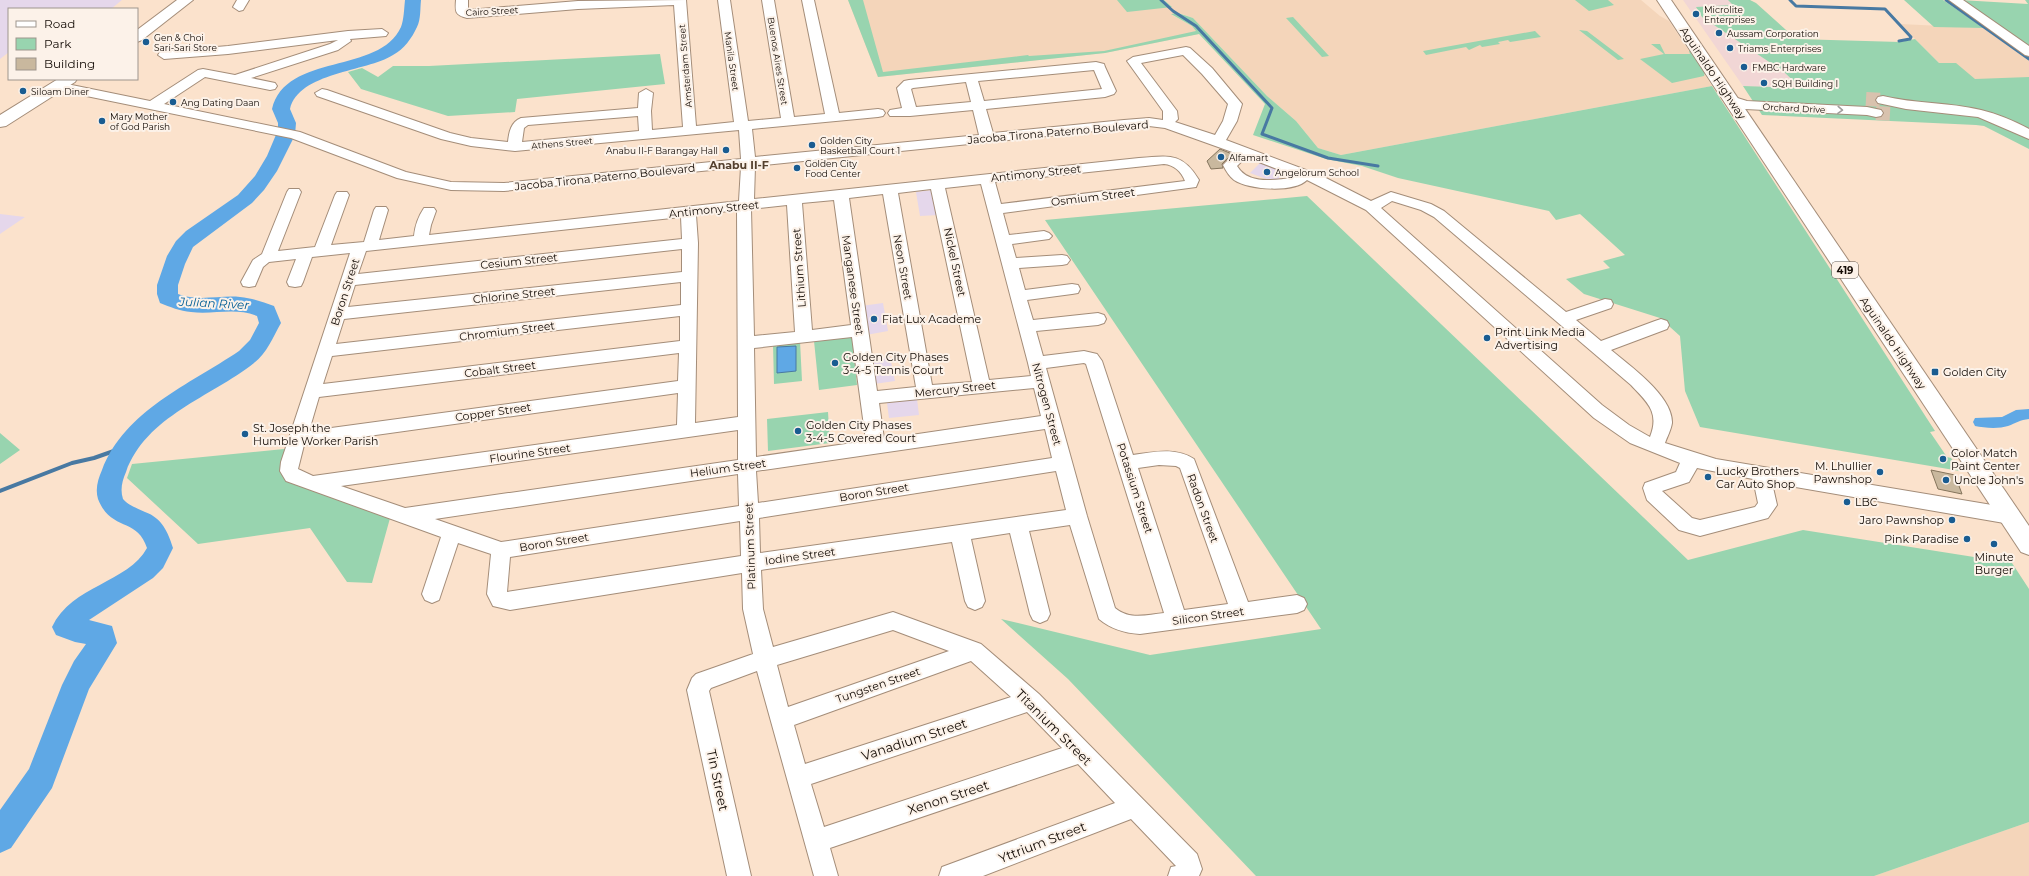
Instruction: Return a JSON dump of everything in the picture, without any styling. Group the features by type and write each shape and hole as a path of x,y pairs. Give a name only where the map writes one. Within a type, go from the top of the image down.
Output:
{"main road":[{"path":"138,36 186,0"},
{"name":"Aguinaldo Highway","path":"1664,0 1739,100"},
{"name":"Aguinaldo Highway","path":"1673,0 2020,517 2029,545"},
{"path":"0,122 63,82"}],"street":[{"name":"Cairo Street","path":"462,0 461,12 467,14 578,5 680,1"},
{"name":"Manila Street","path":"724,0 741,125 743,164"},
{"name":"Buenos Aires Street","path":"768,0 788,122"},
{"path":"808,0 833,118"},
{"path":"1955,0 2029,52"},
{"name":"Amsterdam Street","path":"680,1 690,131"},
{"path":"164,55 228,50 348,35 382,33"},
{"path":"236,79 334,47 346,40 348,35"},
{"path":"153,105 203,73 228,50"},
{"path":"1167,124 1170,119 1170,111 1133,61 1186,51 1207,71 1235,104 1230,121 1218,141"},
{"path":"895,113 910,112 944,109 1105,93 1108,89 1098,66 906,85 904,88 910,112"},
{"path":"1067,69 1079,95"},
{"path":"1036,72 1048,98"},
{"path":"203,73 270,86"},
{"path":"1004,75 1014,102"},
{"path":"971,78 987,138"},
{"name":"Jacoba Tirona Paterno Boulevard","path":"63,82 153,105 295,136 402,175 451,186 504,187 743,164 1124,124 1149,122 1167,124 1218,141 1305,174 1341,190 1371,207 1596,410 1626,433 1655,446 1716,466 1761,475 2020,517"},
{"path":"935,82 944,109"},
{"name":"Athens Street","path":"322,93 446,136 472,142 515,147 741,125 878,114"},
{"path":"646,93 644,111 646,135"},
{"name":"Orchard Drive","path":"1739,100 1963,111 1982,114 2004,122 2029,135"},
{"path":"515,147 518,126 520,123 644,111"},
{"path":"1244,151 1230,164 1233,171 1240,178 1254,183 1271,185 1297,181 1305,174"},
{"name":"Antimony Street","path":"268,258 1139,162 1167,160 1175,161 1186,167 1192,180 1191,184"},
{"name":"Platinum Street","path":"743,164 740,201 744,205 747,465 753,609 765,659 826,876"},
{"name":"Nitrogen Street","path":"987,179 1077,516 1106,612 1112,619 1120,622"},
{"name":"Nickel Street","path":"937,184 982,387"},
{"name":"Osmium Street","path":"995,209 1191,184"},
{"name":"Neon Street","path":"890,190 925,392"},
{"path":"249,282 257,265 262,259 268,258 294,192"},
{"path":"295,282 313,252 342,195"},
{"name":"Manganese Street","path":"841,196 876,446"},
{"path":"1371,207 1391,196 1439,214 1646,390 1662,414 1663,424 1655,446"},
{"name":"Lithium Street","path":"794,200 804,337"},
{"name":"Boron Street","path":"382,210 349,280 298,438 289,471 293,476 501,550 1063,463"},
{"path":"420,241 423,225 429,211"},
{"path":"686,431 690,243 688,211"},
{"path":"1004,240 1044,236"},
{"name":"Cesium Street","path":"349,280 690,243"},
{"path":"1010,264 1062,260"},
{"name":"Chlorine Street","path":"338,314 689,276"},
{"path":"1019,296 1072,289"},
{"path":"1563,319 1605,304"},
{"name":"Chromium Street","path":"325,352 689,310"},
{"path":"1027,326 1098,319"},
{"path":"1598,349 1661,325"},
{"path":"746,343 860,330"},
{"name":"Cobalt Street","path":"312,392 688,346"},
{"name":"Potassium Street","path":"1036,363 1084,357 1091,358 1094,361 1177,620"},
{"name":"Mercury Street","path":"869,398 1041,381"},
{"name":"Copper Street","path":"298,438 687,386"},
{"name":"Helium Street","path":"405,516 1052,421"},
{"name":"Flourine Street","path":"313,483 747,422"},
{"name":"Radon Street","path":"1126,463 1172,458 1184,460 1188,464 1241,612"},
{"path":"1689,458 1689,466 1683,476 1672,483 1658,484 1652,488 1654,495 1686,525 1700,528 1761,513 1768,504 1761,475"},
{"name":"Iodine Street","path":"501,550 497,594 500,600 510,601 751,563 1077,516"},
{"path":"1018,525 1040,614"},
{"path":"432,594 452,532"},
{"path":"960,533 975,601"},
{"name":"Silicon Street","path":"1120,622 1140,625 1297,604"},
{"name":"Titanium Street","path":"765,659 893,620 974,651 1031,701 1080,753 1189,862 1185,873"},
{"name":"Tungsten Street","path":"782,719 974,651"},
{"name":"Tin Street","path":"739,876 698,690 704,681 765,659"},
{"name":"Vanadium Street","path":"798,777 1031,701"},
{"name":"Xenon Street","path":"816,841 1080,753"},
{"name":"Yttrium Street","path":"951,876 1133,807"}],"shaded area":[{"path":"0,0 122,0 112,8 8,8 8,53 0,59"},
{"path":"848,0 1158,0 1172,7 1164,0 1641,0 1660,16 1669,21 1712,86 1341,155 1318,148 1296,121 1267,96 1193,18 1179,13 1172,15 1192,26 1199,34 1105,53 878,77"},
{"path":"1683,0 1728,0 1733,5 1696,8 1702,17 1784,72 1802,89 1743,86"},
{"path":"1900,24 1984,28 2029,61 2029,102 1974,98"},
{"name":"Angelorum School","path":"1260,163 1285,172 1275,182 1250,173"},
{"path":"933,190 939,215 920,216 916,192"},
{"path":"0,214 25,217 0,234"},
{"name":"Fiat Lux Academe","path":"883,303 888,331 866,335 861,306"},
{"path":"890,357 895,381 874,384 870,360"},
{"path":"917,399 919,415 889,418 887,403"},
{"path":"2029,822 2029,876 1874,876"}],"green space":[{"path":"848,0 863,0 883,72 1028,55 1104,51 1196,31 1192,26 1171,14 1178,13 1193,18 1267,96 1296,121 1318,148 1341,155 1712,86 1935,431 1930,432 1947,457 1951,458 1960,471 1700,427 1685,391 1680,336 1660,318 1584,294 1566,279 1610,268 1603,261 1625,255 1580,214 1556,220 1549,211 1398,178 1362,166 1326,159 1253,135 1265,104 1199,34 1105,53 878,77"},
{"path":"1117,0 1164,0 1172,7 1127,12"},
{"path":"1575,0 1608,0 1614,5 1589,11"},
{"path":"1728,0 1750,0 1756,3 1796,39 1900,42 1915,39 1939,63 1956,63 1975,79 2029,77 2029,149 1984,126 1762,115 1743,86 1801,88 1784,72 1702,17 1696,7 1733,5"},
{"path":"1904,0 1943,0 1984,28 1934,27"},
{"path":"1960,0 2028,4 2025,0 2029,0 2029,49"},
{"path":"1293,17 1329,56 1322,57 1286,18"},
{"path":"1579,30 1587,31 1624,59 1618,60"},
{"path":"1535,31 1541,37 1510,42 1508,40 1498,42 1500,44 1482,47 1480,45 1469,50 1466,47 1426,55 1423,51"},
{"path":"1651,44 1660,44 1665,54 1690,54 1689,51 1691,51 1705,72 1704,76 1672,83 1640,59 1664,54"},
{"path":"660,54 665,84 517,99 515,112 448,116 361,89 348,72 362,68 378,77 393,66 429,66"},
{"path":"1307,196 1688,560 1803,530 2012,563 2029,589 2029,822 1874,876 1256,876 1068,679 1001,619 1150,655 1321,629 1045,220"},
{"name":"Golden City Phases 3-4-5 Tennis Court","path":"852,337 857,385 819,390 814,341"},
{"path":"800,341 802,381 774,384 773,344"},
{"name":"Golden City Phases 3-4-5 Covered Court","path":"828,412 830,443 768,451 767,419"},
{"path":"0,433 20,450 0,464"},
{"path":"294,448 288,471 392,511 372,583 347,582 310,528 198,544 127,478 132,464"}],"water":[{"path":"796,346 796,371 777,373 777,347"}],"building":[{"name":"Alfamart","path":"1220,149 1232,154 1222,164 1223,168 1211,169 1207,161"},
{"name":"Uncle John's","path":"1931,470 1955,475 1962,494 1938,489"}],"waterway":[{"name":"Julian River","path":"0,837 41,778 76,685 84,670 103,643 102,635 66,627 76,615 88,605 144,570 154,560 160,548 155,533 147,524 117,510 113,504 109,495 109,488 119,457 132,439 148,422 188,394 247,357 258,345 270,323 266,311 254,306 241,304 191,305 179,303 168,298 168,285 179,253 183,245 189,239 238,205 252,193 263,179 284,141 287,123 281,109 282,105 293,90 306,80 321,73 372,59 388,51 400,41 409,27 413,0"},
{"path":"1161,0 1173,11 1196,26 1272,108 1262,134 1328,158 1378,166"},
{"path":"1790,0 1796,6 1885,9 1911,37 1910,39 1899,41"},
{"path":"1946,0 2029,59"},
{"path":"1980,422 2004,422 2016,415 2029,414"},
{"path":"0,491 72,463 94,458 128,446"}],"tunnel":[{"path":"1866,99 1883,100"},
{"path":"1876,113 1893,114"}],"place":[{"name":"Microlite Enterprises","path":"1696,14"},
{"name":"Aussam Corporation","path":"1719,33"},
{"name":"Gen & Choi Sari-Sari Store","path":"146,42"},
{"name":"Triams Enterprises","path":"1730,48"},
{"name":"FMBC Hardware","path":"1744,67"},
{"name":"SQH Building I","path":"1764,83"},
{"name":"Siloam Diner","path":"23,91"},
{"name":"Ang Dating Daan","path":"173,102"},
{"name":"Mary Mother of God Parish","path":"102,121"},
{"name":"Golden City Basketball Court 1","path":"812,145"},
{"name":"Anabu II-F Barangay Hall","path":"726,150"},
{"name":"Alfamart","path":"1221,157"},
{"name":"Golden City Food Center","path":"797,168"},
{"name":"Angelorum School","path":"1267,172"},
{"name":"Fiat Lux Academe","path":"874,319"},
{"name":"Print Link Media Advertising","path":"1487,338"},
{"name":"Golden City Phases 3-4-5 Tennis Court","path":"835,363"},
{"name":"Golden City","path":"1935,372"},
{"name":"Golden City Phases 3-4-5 Covered Court","path":"798,431"},
{"name":"St. Joseph the Humble Worker Parish","path":"245,434"},
{"name":"Color Match Paint Center","path":"1943,459"},
{"name":"M. Lhullier Pawnshop","path":"1880,472"},
{"name":"Lucky Brothers Car Auto Shop","path":"1708,477"},
{"name":"Uncle John's","path":"1946,480"},
{"name":"LBC","path":"1847,502"},
{"name":"Jaro Pawnshop","path":"1952,520"},
{"name":"Pink Paradise","path":"1967,539"},
{"name":"Minute Burger","path":"1994,544"}],"district":[{"name":"Anabu II-F","path":"739,165"}]}
